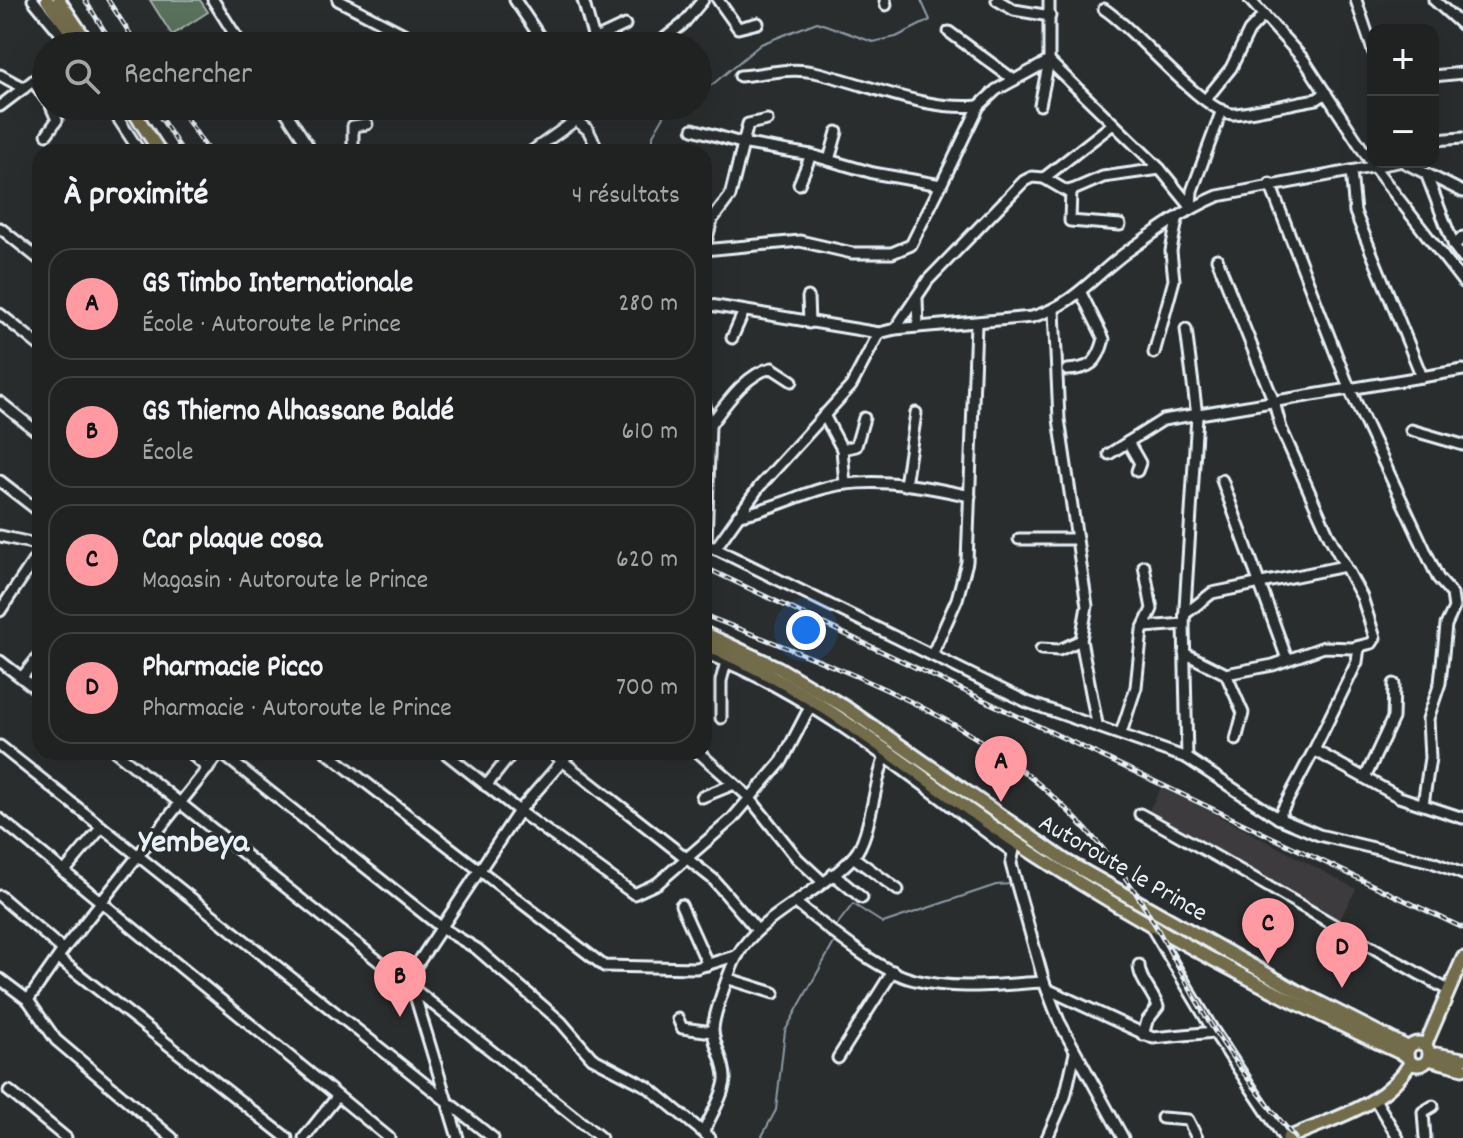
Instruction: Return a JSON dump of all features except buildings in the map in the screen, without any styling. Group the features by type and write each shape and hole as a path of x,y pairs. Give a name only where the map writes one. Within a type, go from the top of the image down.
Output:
{"main road":[{"path":"47,0 70,32"},
{"path":"59,0 74,32"},
{"path":"130,120 145,144"},
{"path":"136,120 146,144"},
{"name":"Autoroute le Prince","path":"712,637 779,668 845,707 1066,861 1409,1055"},
{"name":"Autoroute le Prince","path":"712,649 829,708 1015,848 1293,1001 1409,1055"},
{"path":"1409,1055 1420,1065 1463,958"},
{"path":"1286,1138 1304,1135 1376,1101 1399,1082 1415,1043 1427,1052 1463,1068"},
{"path":"1427,1052 1463,1059"}],"street":[{"path":"33,0 66,32"},
{"path":"213,0 233,32"},
{"path":"338,0 400,32"},
{"path":"515,0 537,32"},
{"path":"583,0 592,32"},
{"path":"673,32 703,0"},
{"path":"718,0 738,28 758,23"},
{"path":"997,0 1014,10 1050,16"},
{"path":"1040,105 1049,61 1049,0"},
{"path":"1250,0 1304,60 1367,156"},
{"path":"1356,0 1367,33"},
{"path":"1434,0 1463,26"},
{"path":"1104,9 1124,22 1206,99 1222,110 1243,113 1317,99 1326,93"},
{"path":"1206,99 1231,68 1249,31 1264,15"},
{"path":"613,32 625,25"},
{"path":"949,32 1014,80"},
{"path":"712,248 800,241 852,253 881,255 903,250 911,245 979,106 996,90 1049,61"},
{"path":"1049,61 1160,169 1191,207"},
{"path":"740,76 779,70 813,72 882,93 953,108 979,106"},
{"path":"1439,75 1463,73"},
{"path":"0,75 24,88"},
{"path":"0,106 32,82"},
{"path":"1191,207 1192,191 1222,110"},
{"path":"47,134 57,120"},
{"path":"122,120 143,144"},
{"path":"291,120 307,144"},
{"path":"542,144 576,120 588,130 595,144"},
{"path":"712,220 730,196 741,143 750,122 767,120"},
{"path":"353,144 353,126 367,124"},
{"path":"1044,178 1113,124"},
{"path":"693,129 741,143 811,155 873,173 941,185"},
{"path":"829,160 837,132"},
{"path":"1439,140 1463,138"},
{"path":"799,184 811,155"},
{"path":"712,305 879,333 895,329 976,324 1054,310 1081,293 1127,251 1177,220 1191,207 1218,196 1270,184 1368,168"},
{"path":"1375,168 1462,277"},
{"path":"1412,168 1463,192"},
{"path":"895,329 928,280 1024,181 1032,177 1044,178 1071,190 1103,177 1160,169"},
{"path":"1351,171 1355,212 1422,377"},
{"path":"1427,176 1454,246 1463,258"},
{"path":"1270,184 1350,390 1438,578 1452,594 1454,608 1446,625 1440,683 1428,719 1430,758 1423,804"},
{"path":"1071,190 1070,221 1120,225"},
{"path":"1154,353 1174,280 1171,251 1177,220"},
{"path":"0,228 32,254"},
{"path":"1454,246 1463,237"},
{"path":"1217,259 1274,402 1281,428 1362,597 1375,638 1372,643 1359,647 1324,647 1226,674"},
{"path":"1067,370 1087,369 1101,352 1104,339 1081,293"},
{"path":"808,297 809,323"},
{"path":"917,299 918,327"},
{"path":"1054,310 1059,419 1087,606 1081,640 1097,724"},
{"path":"732,338 744,311"},
{"path":"0,314 32,340"},
{"path":"932,655 957,599 967,562 976,324"},
{"path":"1186,329 1197,416 1184,619 1187,758"},
{"path":"712,541 851,386 879,333"},
{"path":"712,426 734,393 765,370 772,368 792,381"},
{"path":"1109,454 1163,420 1463,370"},
{"path":"0,402 32,428"},
{"path":"905,485 916,413"},
{"path":"824,415 842,449 845,484"},
{"path":"842,449 856,446 864,418"},
{"path":"1411,430 1463,445"},
{"path":"1128,442 1140,463 1137,471"},
{"path":"1222,480 1287,659"},
{"path":"0,481 32,506"},
{"path":"738,515 771,509 845,484 905,485 970,496"},
{"path":"0,536 32,546"},
{"path":"1019,539 1076,539"},
{"path":"712,547 1027,702 1187,758 1278,818 1319,835 1432,862 1463,874"},
{"path":"0,611 32,561"},
{"path":"1121,733 1134,695 1144,627 1152,609 1144,566"},
{"path":"1144,627 1184,619 1212,593 1261,586 1345,566"},
{"path":"1041,649 1059,650 1081,640"},
{"path":"1278,818 1357,662 1359,647"},
{"path":"1184,653 1226,674 1243,713 1236,740"},
{"path":"712,656 810,707 1015,848 1011,864 1046,985 1075,1053 1123,1138"},
{"path":"0,661 32,685"},
{"path":"721,718 721,681 726,662"},
{"path":"22,677 32,665"},
{"path":"1365,778 1393,718 1394,684"},
{"path":"454,760 634,894 658,883 732,819 748,796 768,780 782,761 810,707"},
{"path":"0,746 493,1138"},
{"path":"1314,750 1399,797 1463,818"},
{"path":"231,760 442,928 477,949 561,1022 592,1058 648,1087 707,1134 725,1076 713,1032 738,955 757,930 797,904 853,857 866,831 874,782 885,757"},
{"path":"126,760 595,1136"},
{"path":"198,760 208,769"},
{"path":"28,1000 101,902 215,760"},
{"path":"337,760 604,966 708,965 738,955"},
{"path":"486,786 507,760"},
{"path":"561,760 686,861 713,879 757,930"},
{"path":"707,760 748,796 797,858 823,882"},
{"path":"458,1138 410,985 442,928 519,811 563,762"},
{"path":"702,797 734,784"},
{"path":"1140,814 1229,862 1318,918 1448,990"},
{"path":"0,819 389,1138"},
{"path":"64,872 102,827"},
{"path":"853,857 898,890"},
{"path":"833,874 862,898"},
{"path":"0,896 61,954 287,1138"},
{"path":"1109,900 1111,906 1154,929 1214,1032 1286,1138"},
{"path":"797,904 893,971 915,980 942,984 1046,985 1153,1038 1214,1032"},
{"path":"681,905 708,965"},
{"path":"1139,965 1141,977 1154,995 1158,1007 1147,1021 1143,1035"},
{"path":"838,1058 893,971"},
{"path":"1,978 28,1000 56,1040 172,1138"},
{"path":"729,979 774,993"},
{"path":"678,1019 682,1028 713,1032"},
{"path":"1047,1138 1065,1097 1075,1053"},
{"path":"9,1091 66,1138"},
{"path":"304,1138 337,1097"},
{"path":"1376,1101 1398,1138"},
{"path":"1425,1138 1423,1112 1433,1106"},
{"path":"1162,1118 1188,1120 1197,1138"}],"shaded area":[{"path":"1162,786 1356,889 1339,921 1145,818"}],"green space":[{"path":"150,0 200,0 208,12 177,32 170,32"}],"waterway":[{"path":"712,85 761,44 817,22 873,42 896,37 930,20 921,0"},
{"path":"653,144 653,135 662,120"},
{"path":"836,926 853,904 883,923 996,885 1011,884"},
{"path":"761,1138 776,1110 785,1031 835,941"}],"railway":[{"path":"85,0 105,32"},
{"path":"108,0 129,32"},
{"path":"162,120 178,144"},
{"path":"187,120 204,144"},
{"path":"712,571 1463,928"},
{"path":"712,618 882,688 936,715 989,746 1038,783 1084,827 1127,880 1219,1037 1295,1138"}],"place":[{"name":"GS Timbo Internationale","path":"1001,802"},
{"name":"Car plaque cosa","path":"1268,964"},
{"name":"Pharmacie Picco","path":"1342,988"},
{"name":"GS Thierno Alhassane Baldé","path":"400,1017"}],"district":[{"name":"Yembeya","path":"194,839"}]}
